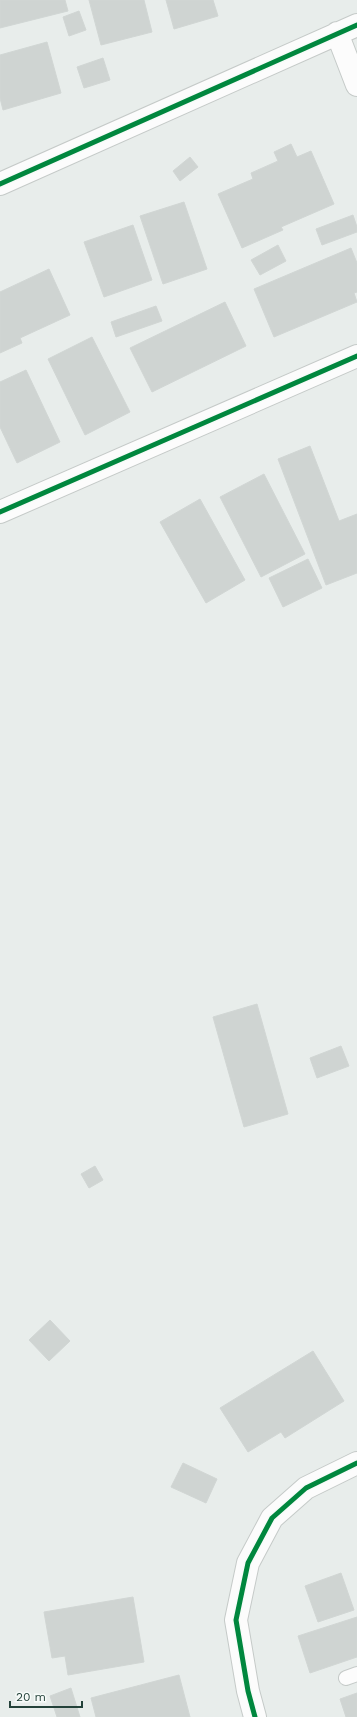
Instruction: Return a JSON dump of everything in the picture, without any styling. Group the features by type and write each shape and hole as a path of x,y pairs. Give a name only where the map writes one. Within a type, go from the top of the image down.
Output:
{"street":[{"path":"0,184 336,33 357,25"},
{"path":"336,33 357,85"},
{"path":"0,512 357,356"},
{"path":"255,1717 248,1691 236,1620 248,1563 272,1518 306,1488 357,1463"}],"building":[{"path":"0,0 65,0 68,11 0,28"},
{"path":"89,0 144,0 152,32 101,45"},
{"path":"166,0 213,0 218,16 174,29"},
{"path":"79,11 86,30 69,36 63,17"},
{"path":"47,42 61,93 3,110 0,98 0,55"},
{"path":"103,58 110,80 84,88 77,67"},
{"path":"291,144 297,157 311,151 334,204 281,227 283,230 242,248 218,194 253,179 251,173 278,161 274,152"},
{"path":"190,157 198,167 180,181 173,171"},
{"path":"184,202 207,269 163,284 140,216"},
{"path":"353,215 357,232 322,245 316,229"},
{"path":"133,225 152,280 104,297 84,242"},
{"path":"278,245 286,261 260,275 251,260"},
{"path":"351,248 357,263 357,292 354,293 357,302 274,337 254,289"},
{"path":"49,269 70,315 20,338 22,343 0,353 0,292"},
{"path":"225,302 246,346 152,392 130,348"},
{"path":"156,306 162,321 116,337 111,322"},
{"path":"92,337 130,412 85,435 48,359"},
{"path":"26,370 60,442 17,463 0,427 0,382"},
{"path":"310,446 339,521 357,514 357,573 326,585 278,459"},
{"path":"264,474 305,554 261,577 220,497"},
{"path":"200,499 245,580 206,603 160,522"},
{"path":"308,559 322,588 283,607 269,578"},
{"path":"257,1004 288,1114 244,1127 213,1017"},
{"path":"341,1046 349,1066 317,1078 310,1058"},
{"path":"95,1166 103,1180 89,1188 81,1174"},
{"path":"50,1320 70,1341 49,1361 29,1340"},
{"path":"313,1351 344,1401 285,1438 281,1432 248,1452 220,1408"},
{"path":"183,1463 217,1479 206,1503 171,1487"},
{"path":"341,1573 354,1610 318,1622 305,1586"},
{"path":"133,1597 144,1662 68,1675 65,1656 52,1658 44,1612"},
{"path":"357,1617 357,1657 310,1673 298,1636"},
{"path":"179,1675 190,1717 96,1717 91,1698"},
{"path":"71,1688 80,1717 57,1717 50,1696"},
{"path":"357,1693 357,1717 346,1717 340,1699"}],"cycle path":[{"path":"0,184 357,25"},
{"path":"0,512 357,356"},
{"path":"255,1717 248,1691 236,1620 248,1563 272,1518 306,1488 357,1463"}]}
